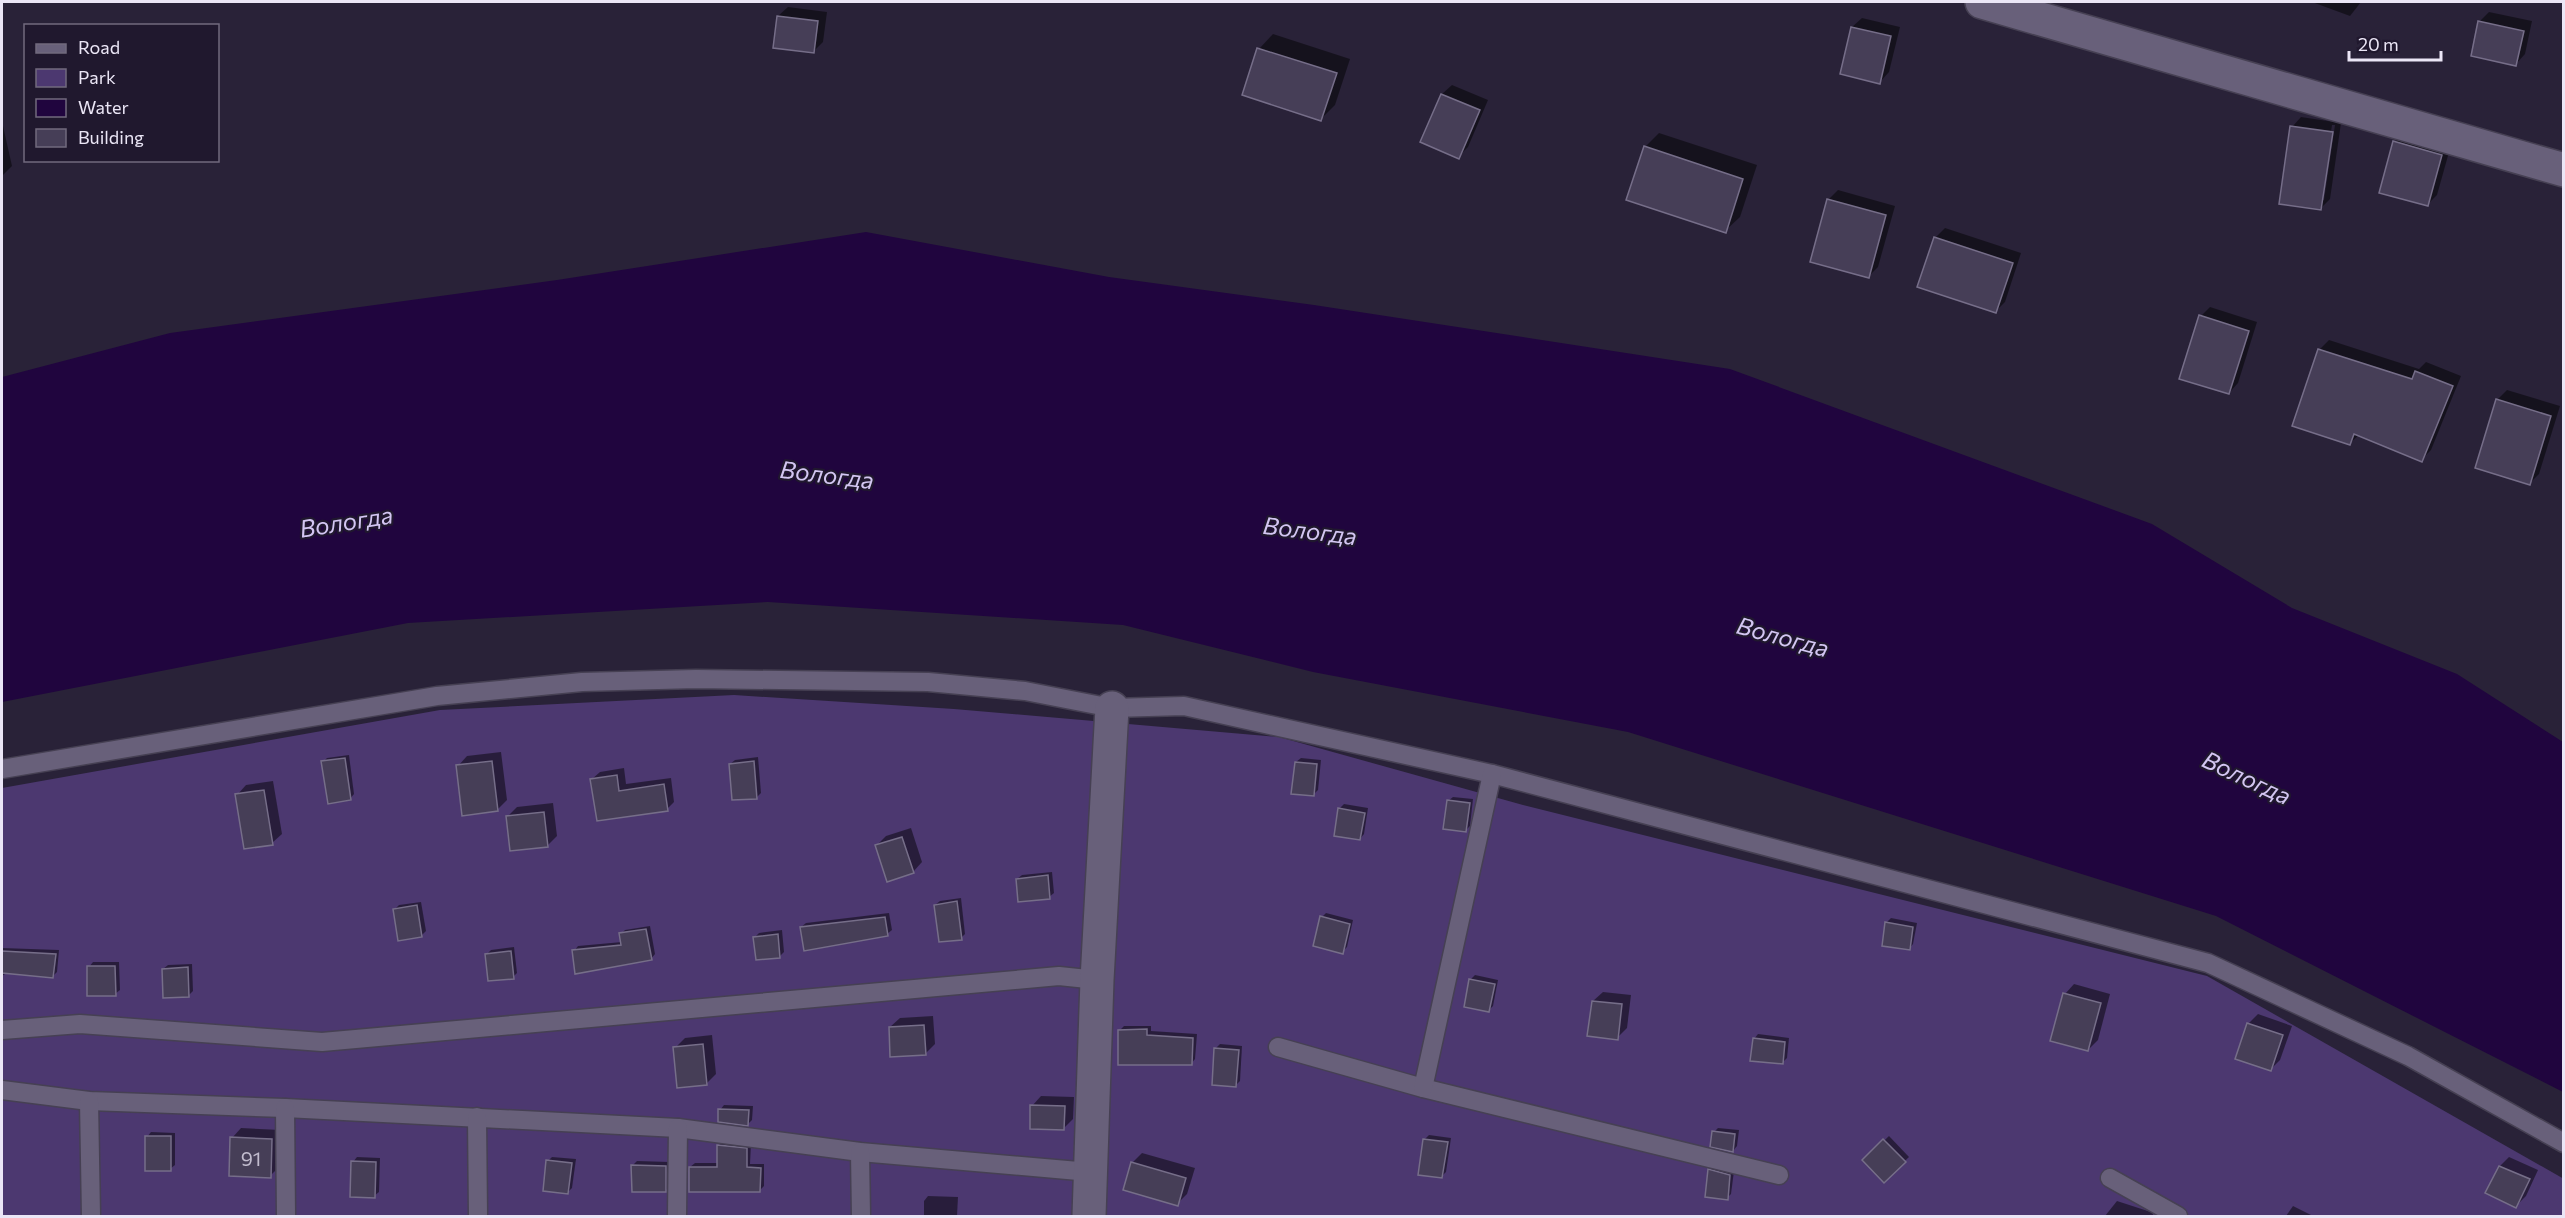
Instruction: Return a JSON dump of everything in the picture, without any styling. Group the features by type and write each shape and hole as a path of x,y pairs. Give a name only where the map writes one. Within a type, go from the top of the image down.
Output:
{"street":[{"path":"1982,2 2564,170"},
{"path":"1089,1216 1097,980 1112,708"}],"lane":[{"path":"2,769 437,696 582,681 696,679 928,682 1025,691 1112,708 1184,706 1492,774 2208,963 2408,1056 2564,1143"},
{"path":"1423,1088 1492,774"},
{"path":"2,1030 80,1024 322,1042 1059,976 1097,980"},
{"path":"1278,1047 1423,1088 1779,1175"},
{"path":"2,1090 89,1101 285,1108 678,1128 860,1152 1090,1173"},
{"path":"89,1101 91,1216"},
{"path":"285,1108 286,1216"},
{"path":"477,1117 478,1216"},
{"path":"677,1216 678,1128"},
{"path":"860,1152 861,1216"},
{"path":"2110,1178 2178,1216"}],"green space":[{"path":"734,695 954,709 1279,737 1523,805 2207,976 2564,1179 2563,1216 2,1216 2,788 440,710"}],"water":[{"name":"Вологда","path":"866,232 1109,277 1314,305 1730,369 2152,524 2292,608 2457,674 2563,742 2563,1092 2216,916 1628,732 1313,672 1123,625 768,602 408,623 2,702 2,377 170,333 557,280"}],"building":[{"path":"777,16 818,21 814,53 773,48"},
{"path":"2478,21 2524,31 2516,66 2471,56"},
{"path":"1851,27 1891,36 1880,84 1840,74"},
{"path":"1257,48 1337,73 1321,121 1242,95"},
{"path":"1441,94 1480,110 1459,159 1420,142"},
{"path":"2290,126 2333,132 2321,210 2279,204"},
{"path":"2393,141 2442,155 2428,206 2379,193"},
{"path":"1644,146 1743,179 1726,233 1626,200"},
{"path":"1827,199 1886,215 1869,278 1810,262"},
{"path":"1934,237 2013,263 1996,313 1917,287"},
{"path":"2199,315 2249,331 2229,394 2179,379"},
{"path":"2318,349 2412,379 2415,371 2453,386 2422,462 2354,434 2350,445 2292,426"},
{"path":"2496,399 2551,416 2530,485 2475,468"},
{"path":"345,758 351,800 328,804 321,761"},
{"path":"492,761 498,811 462,816 456,765"},
{"path":"754,761 757,799 732,800 729,764"},
{"path":"1295,762 1317,764 1314,796 1291,794"},
{"path":"617,775 619,791 664,784 668,811 597,821 590,779"},
{"path":"264,790 273,845 244,849 235,794"},
{"path":"1447,800 1470,803 1466,832 1443,829"},
{"path":"1338,808 1365,813 1360,840 1334,836"},
{"path":"544,812 548,847 510,851 506,816"},
{"path":"902,837 914,873 887,882 875,845"},
{"path":"1048,875 1050,899 1018,902 1016,879"},
{"path":"957,901 962,940 939,942 934,905"},
{"path":"417,905 422,937 398,941 393,909"},
{"path":"1320,916 1350,924 1343,954 1313,946"},
{"path":"885,917 888,936 804,951 800,927"},
{"path":"1885,922 1913,927 1910,950 1882,946"},
{"path":"646,929 652,960 575,974 572,950 621,945 619,933"},
{"path":"778,934 780,958 756,960 753,937"},
{"path":"2,951 56,954 53,978 2,973"},
{"path":"511,951 514,979 488,981 485,954"},
{"path":"87,966 115,966 116,996 87,996"},
{"path":"188,967 189,997 163,998 162,969"},
{"path":"1469,979 1495,984 1489,1012 1464,1007"},
{"path":"2063,993 2101,1003 2088,1051 2050,1041"},
{"path":"1592,1001 1622,1004 1618,1040 1587,1036"},
{"path":"2247,1023 2283,1035 2271,1071 2235,1059"},
{"path":"924,1025 926,1055 890,1057 889,1027"},
{"path":"1147,1029 1147,1035 1193,1038 1192,1065 1118,1065 1118,1030"},
{"path":"1753,1038 1785,1042 1783,1064 1750,1061"},
{"path":"703,1044 707,1085 677,1088 673,1047"},
{"path":"1214,1048 1239,1050 1236,1087 1212,1085"},
{"path":"1030,1105 1065,1106 1064,1130 1030,1129"},
{"path":"718,1109 749,1110 748,1126 718,1122"},
{"path":"1712,1131 1735,1134 1733,1152 1710,1147"},
{"path":"145,1136 171,1136 171,1171 145,1171"},
{"path":"230,1137 272,1139 271,1178 229,1176"},
{"path":"1423,1139 1448,1142 1442,1178 1418,1175"},
{"path":"1883,1139 1906,1162 1884,1183 1862,1160"},
{"path":"717,1145 747,1148 747,1167 761,1168 760,1192 689,1192 689,1167 717,1167"},
{"path":"546,1160 572,1163 568,1194 543,1191"},
{"path":"351,1161 376,1162 375,1198 350,1197"},
{"path":"1131,1162 1186,1178 1178,1206 1123,1190"},
{"path":"631,1165 666,1166 666,1192 632,1192"},
{"path":"2499,1166 2530,1179 2516,1208 2485,1193"},
{"path":"1708,1169 1730,1175 1728,1200 1705,1197"}]}
